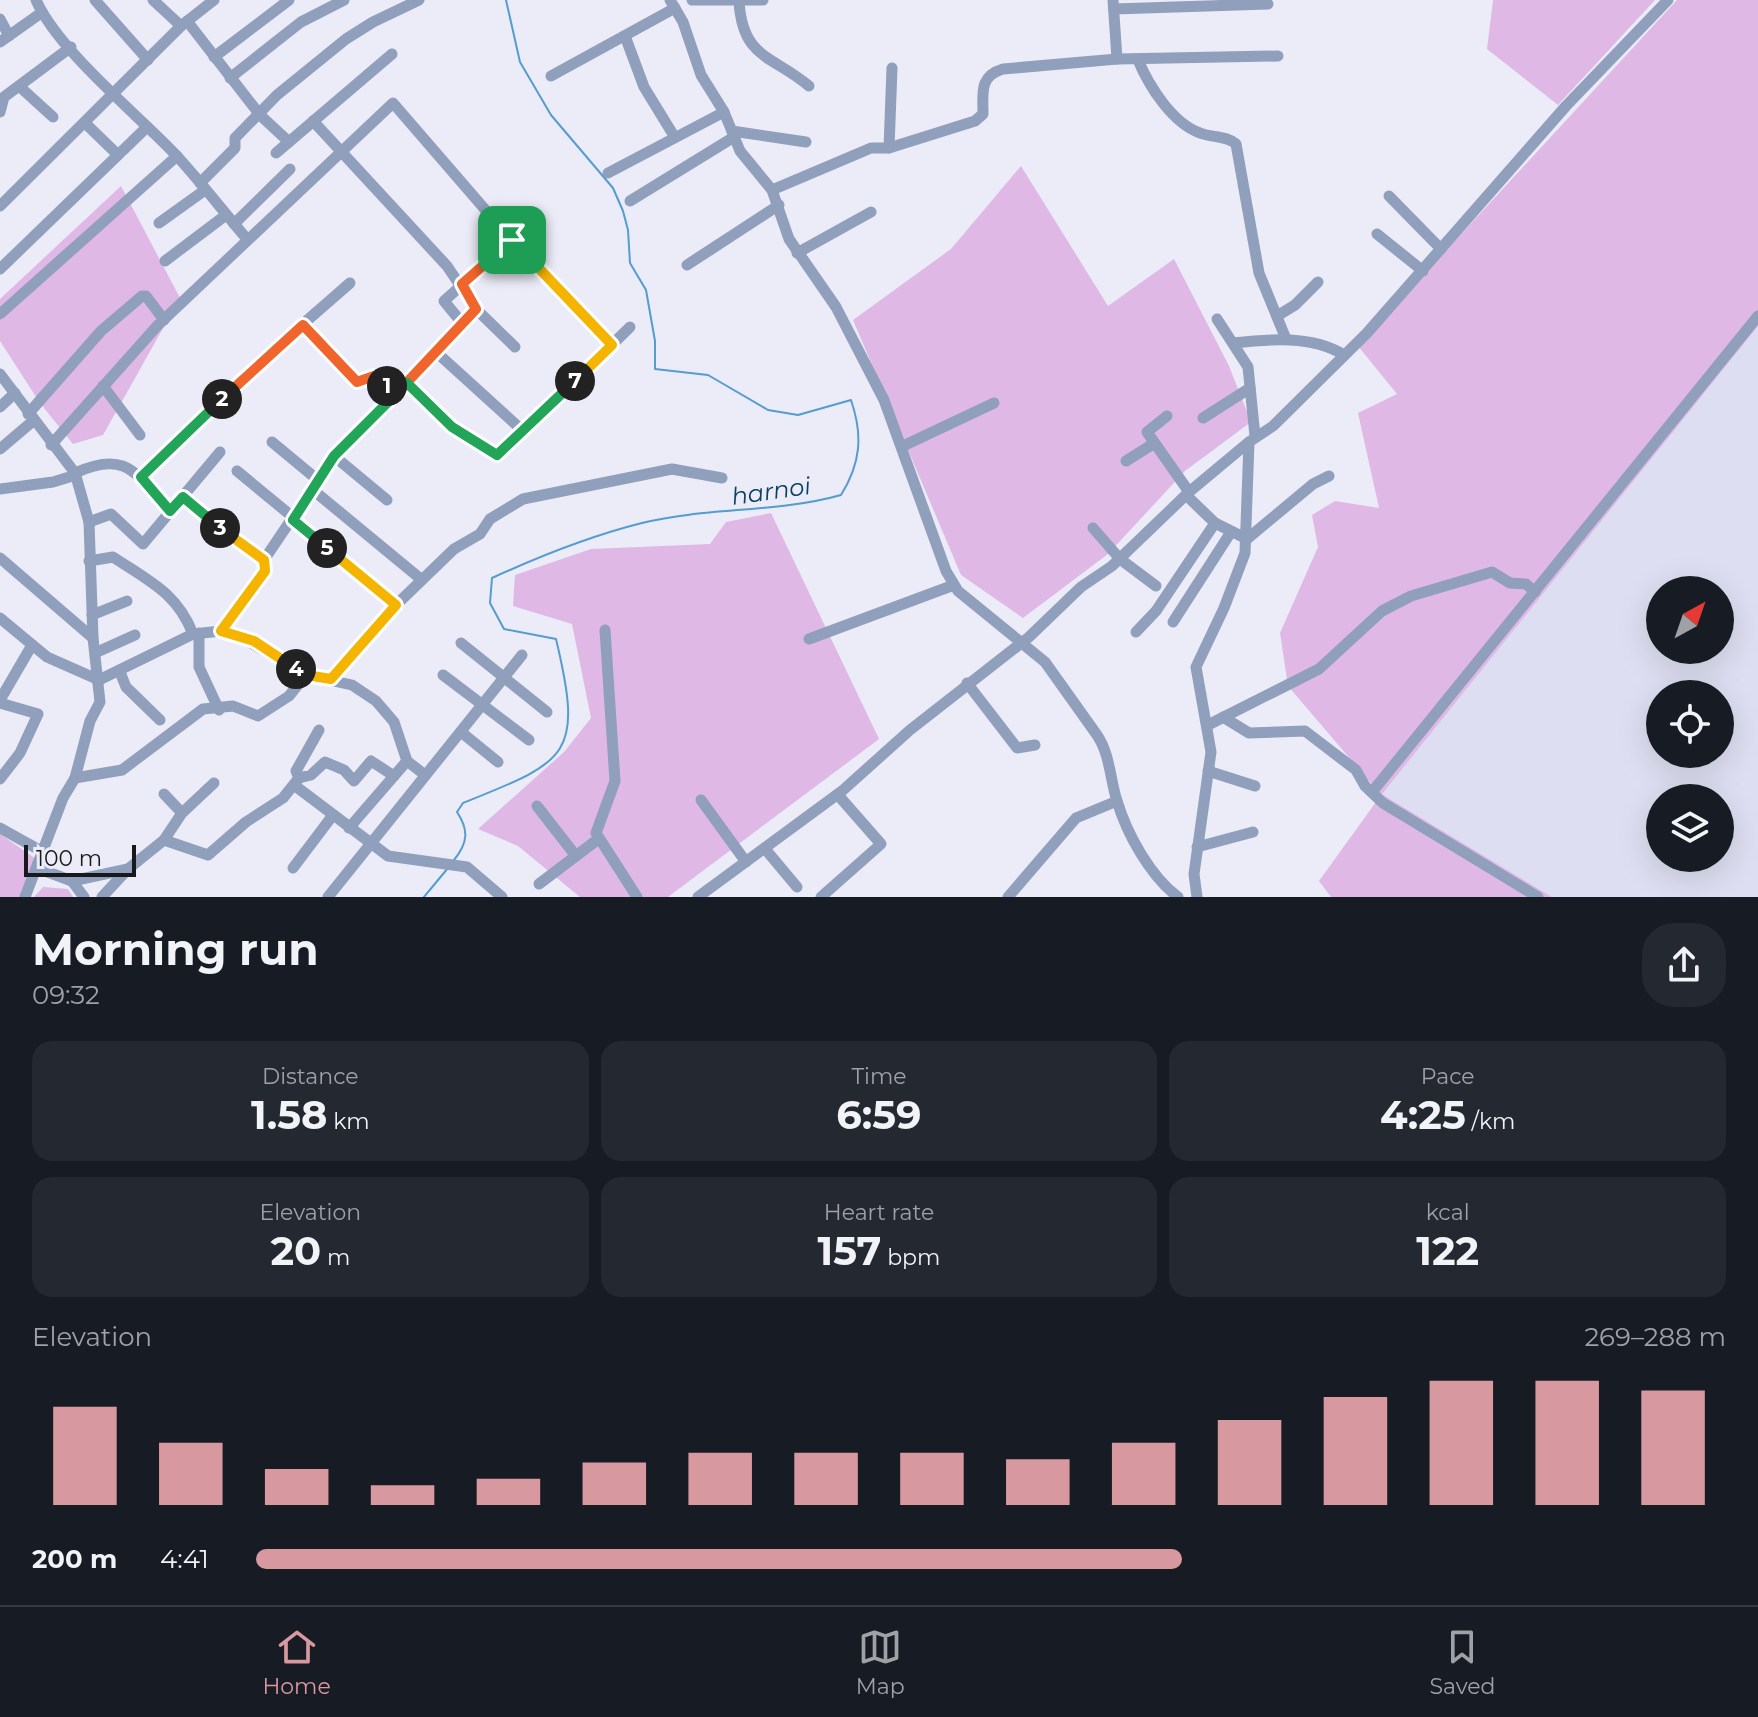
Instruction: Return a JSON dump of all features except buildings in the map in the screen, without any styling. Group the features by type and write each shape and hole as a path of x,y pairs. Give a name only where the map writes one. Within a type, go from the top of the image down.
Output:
{"street":[{"path":"36,0 41,13 71,47 114,95 177,156 247,239"},
{"path":"95,0 148,60"},
{"path":"153,0 184,24 260,115 289,142"},
{"path":"214,57 289,0"},
{"path":"230,78 301,22 344,0"},
{"path":"159,223 202,187 235,148 235,138 277,95 346,39 419,0"},
{"path":"692,0 763,0"},
{"path":"698,897 838,795 967,683 1022,641 1081,587 1120,559 1187,494 1252,439 1273,426 1423,271 1566,106 1668,0"},
{"path":"0,206 208,2"},
{"path":"739,2 741,25 761,57 809,86"},
{"path":"551,76 625,36 673,4 701,75 724,112 740,151 772,190 797,253 836,307 884,400 903,446 935,546 954,585 1045,662 1103,744 1117,801 1135,842 1169,894"},
{"path":"1117,59 1114,5 1268,4"},
{"path":"0,19 4,39 41,13"},
{"path":"625,36 644,87 674,136"},
{"path":"0,112 4,97 71,47"},
{"path":"276,153 392,54"},
{"path":"772,190 871,148 889,148 981,118 983,85 990,73 1117,59 1278,56"},
{"path":"1138,60 1153,93 1194,131 1226,138 1236,144 1259,273 1286,339"},
{"path":"889,148 892,68"},
{"path":"19,86 53,117"},
{"path":"51,445 164,320 341,151 396,104 512,240 612,345"},
{"path":"608,173 724,112"},
{"path":"313,121 462,284 476,309 515,347"},
{"path":"85,123 118,155"},
{"path":"0,269 147,127"},
{"path":"630,201 733,134 806,142"},
{"path":"0,314 177,156"},
{"path":"165,261 230,220 290,169"},
{"path":"1389,196 1441,249"},
{"path":"687,265 779,205"},
{"path":"797,253 871,212"},
{"path":"1377,234 1423,271"},
{"path":"462,323 444,301 512,240"},
{"path":"1277,316 1295,305 1318,282"},
{"path":"141,477 350,283"},
{"path":"0,449 31,418 101,331 142,296 146,296 164,320"},
{"path":"221,631 265,571 264,560 334,456 476,309"},
{"path":"1372,792 1758,316"},
{"path":"1197,897 1194,874 1208,771 1208,725 1198,687 1197,661 1233,589 1247,539 1252,439 1248,367 1217,319"},
{"path":"303,325 357,382 374,376 396,394"},
{"path":"408,382 452,427 497,455 630,327"},
{"path":"1233,343 1286,339 1329,348 1344,355"},
{"path":"435,351 523,431"},
{"path":"0,374 75,474 89,522 93,638 99,680 100,702 90,721 75,778 63,798 25,897"},
{"path":"103,386 140,435"},
{"path":"1203,418 1250,388"},
{"path":"0,407 15,393"},
{"path":"903,446 994,403"},
{"path":"1167,416 1147,429 1153,444 1187,494 1215,523 1247,539"},
{"path":"272,442 316,486 422,580"},
{"path":"1126,461 1153,444"},
{"path":"89,522 111,514 143,544 220,452"},
{"path":"334,456 387,500"},
{"path":"0,489 53,482 96,464 114,461 141,477 170,511"},
{"path":"331,679 396,605 454,549 480,534 490,519 523,499 672,469 722,478"},
{"path":"237,471 396,605"},
{"path":"1247,539 1313,484 1329,476"},
{"path":"183,497 264,560"},
{"path":"1136,632 1156,611 1215,523"},
{"path":"1093,528 1120,559 1156,586"},
{"path":"1173,622 1231,532"},
{"path":"89,561 113,557 184,609 196,634 199,667 219,710"},
{"path":"0,558 93,638"},
{"path":"1208,725 1319,669 1375,615 1411,596 1492,572 1510,583 1526,584 1535,592"},
{"path":"809,639 954,585"},
{"path":"92,615 127,601"},
{"path":"0,638 4,622 47,657 99,680 196,634 221,631 254,641 306,675 352,685 376,701 394,722 407,761 425,775"},
{"path":"605,630 615,781 596,833 597,840 637,897"},
{"path":"95,653 135,635"},
{"path":"461,643 547,712"},
{"path":"0,779 20,753 38,714 0,701 32,645"},
{"path":"328,897 522,655"},
{"path":"120,672 126,687 160,720"},
{"path":"75,778 122,770 203,709 219,710 233,706 258,716 289,696 306,675"},
{"path":"443,675 529,740"},
{"path":"967,683 1017,748 1035,745"},
{"path":"1223,717 1249,733 1305,731 1356,770 1383,803 1538,897"},
{"path":"319,730 296,771 296,781 333,815 388,856 458,863 502,897"},
{"path":"461,732 498,762"},
{"path":"164,840 208,855 296,781 311,775 325,762 344,770 354,781 371,761 394,776"},
{"path":"349,828 407,761"},
{"path":"1208,771 1255,786"},
{"path":"102,897 128,869 164,840 182,813 214,783"},
{"path":"164,794 182,813"},
{"path":"821,897 881,844 838,795"},
{"path":"701,800 746,862"},
{"path":"1008,897 1076,818 1117,801"},
{"path":"537,806 576,856"},
{"path":"293,868 333,815"},
{"path":"0,828 43,852"},
{"path":"1197,847 1253,832"},
{"path":"539,884 597,840"},
{"path":"766,850 797,887"},
{"path":"37,868 72,881 128,869"},
{"path":"72,881 84,897"}],"shaded area":[{"path":"1493,0 1655,0 1558,105 1487,49"},
{"path":"1677,0 1758,0 1758,326 1382,794 1552,897 1331,897 1319,881 1381,795 1288,686 1280,633 1318,547 1312,515 1335,501 1379,508 1358,413 1397,394 1358,346"},
{"path":"1021,166 1108,306 1174,259 1229,366 1251,422 1185,471 1108,554 1023,618 961,575 853,320 951,249"},
{"path":"121,186 180,298 103,435 73,444 40,403 0,341 0,299"},
{"path":"1758,324 1758,897 1552,897 1378,791"},
{"path":"771,513 879,739 668,897 580,897 518,846 478,829 564,752 591,718 572,624 513,606 515,575 591,549 710,544 726,522"},
{"path":"0,834 36,859 24,897 0,897"},
{"path":"43,887 68,889 73,897 34,897"}],"waterway":[{"name":"harnoi","path":"454,860 465,836 464,825 457,812 463,803 546,764 559,749 567,731 568,708 556,639 504,629 490,603 492,578 566,547 642,523 692,514 792,505 841,495 853,472 858,449 857,425 851,400 798,415 768,410 708,375 655,369 655,341 646,290 630,263 628,230 623,211 613,188 551,115 520,62 506,0"},
{"name":"harnoi","path":"424,897 448,868"}],"route":[{"path":"512,240 612,345 500,455 452,427 408,382 376,416 334,456 293,520 396,605 361,649 331,679 306,675 254,641 221,631 265,571 264,560 183,497 170,511 141,477 155,468 264,358 303,325 357,382 374,376 396,394 476,309 462,284 512,240"}]}
